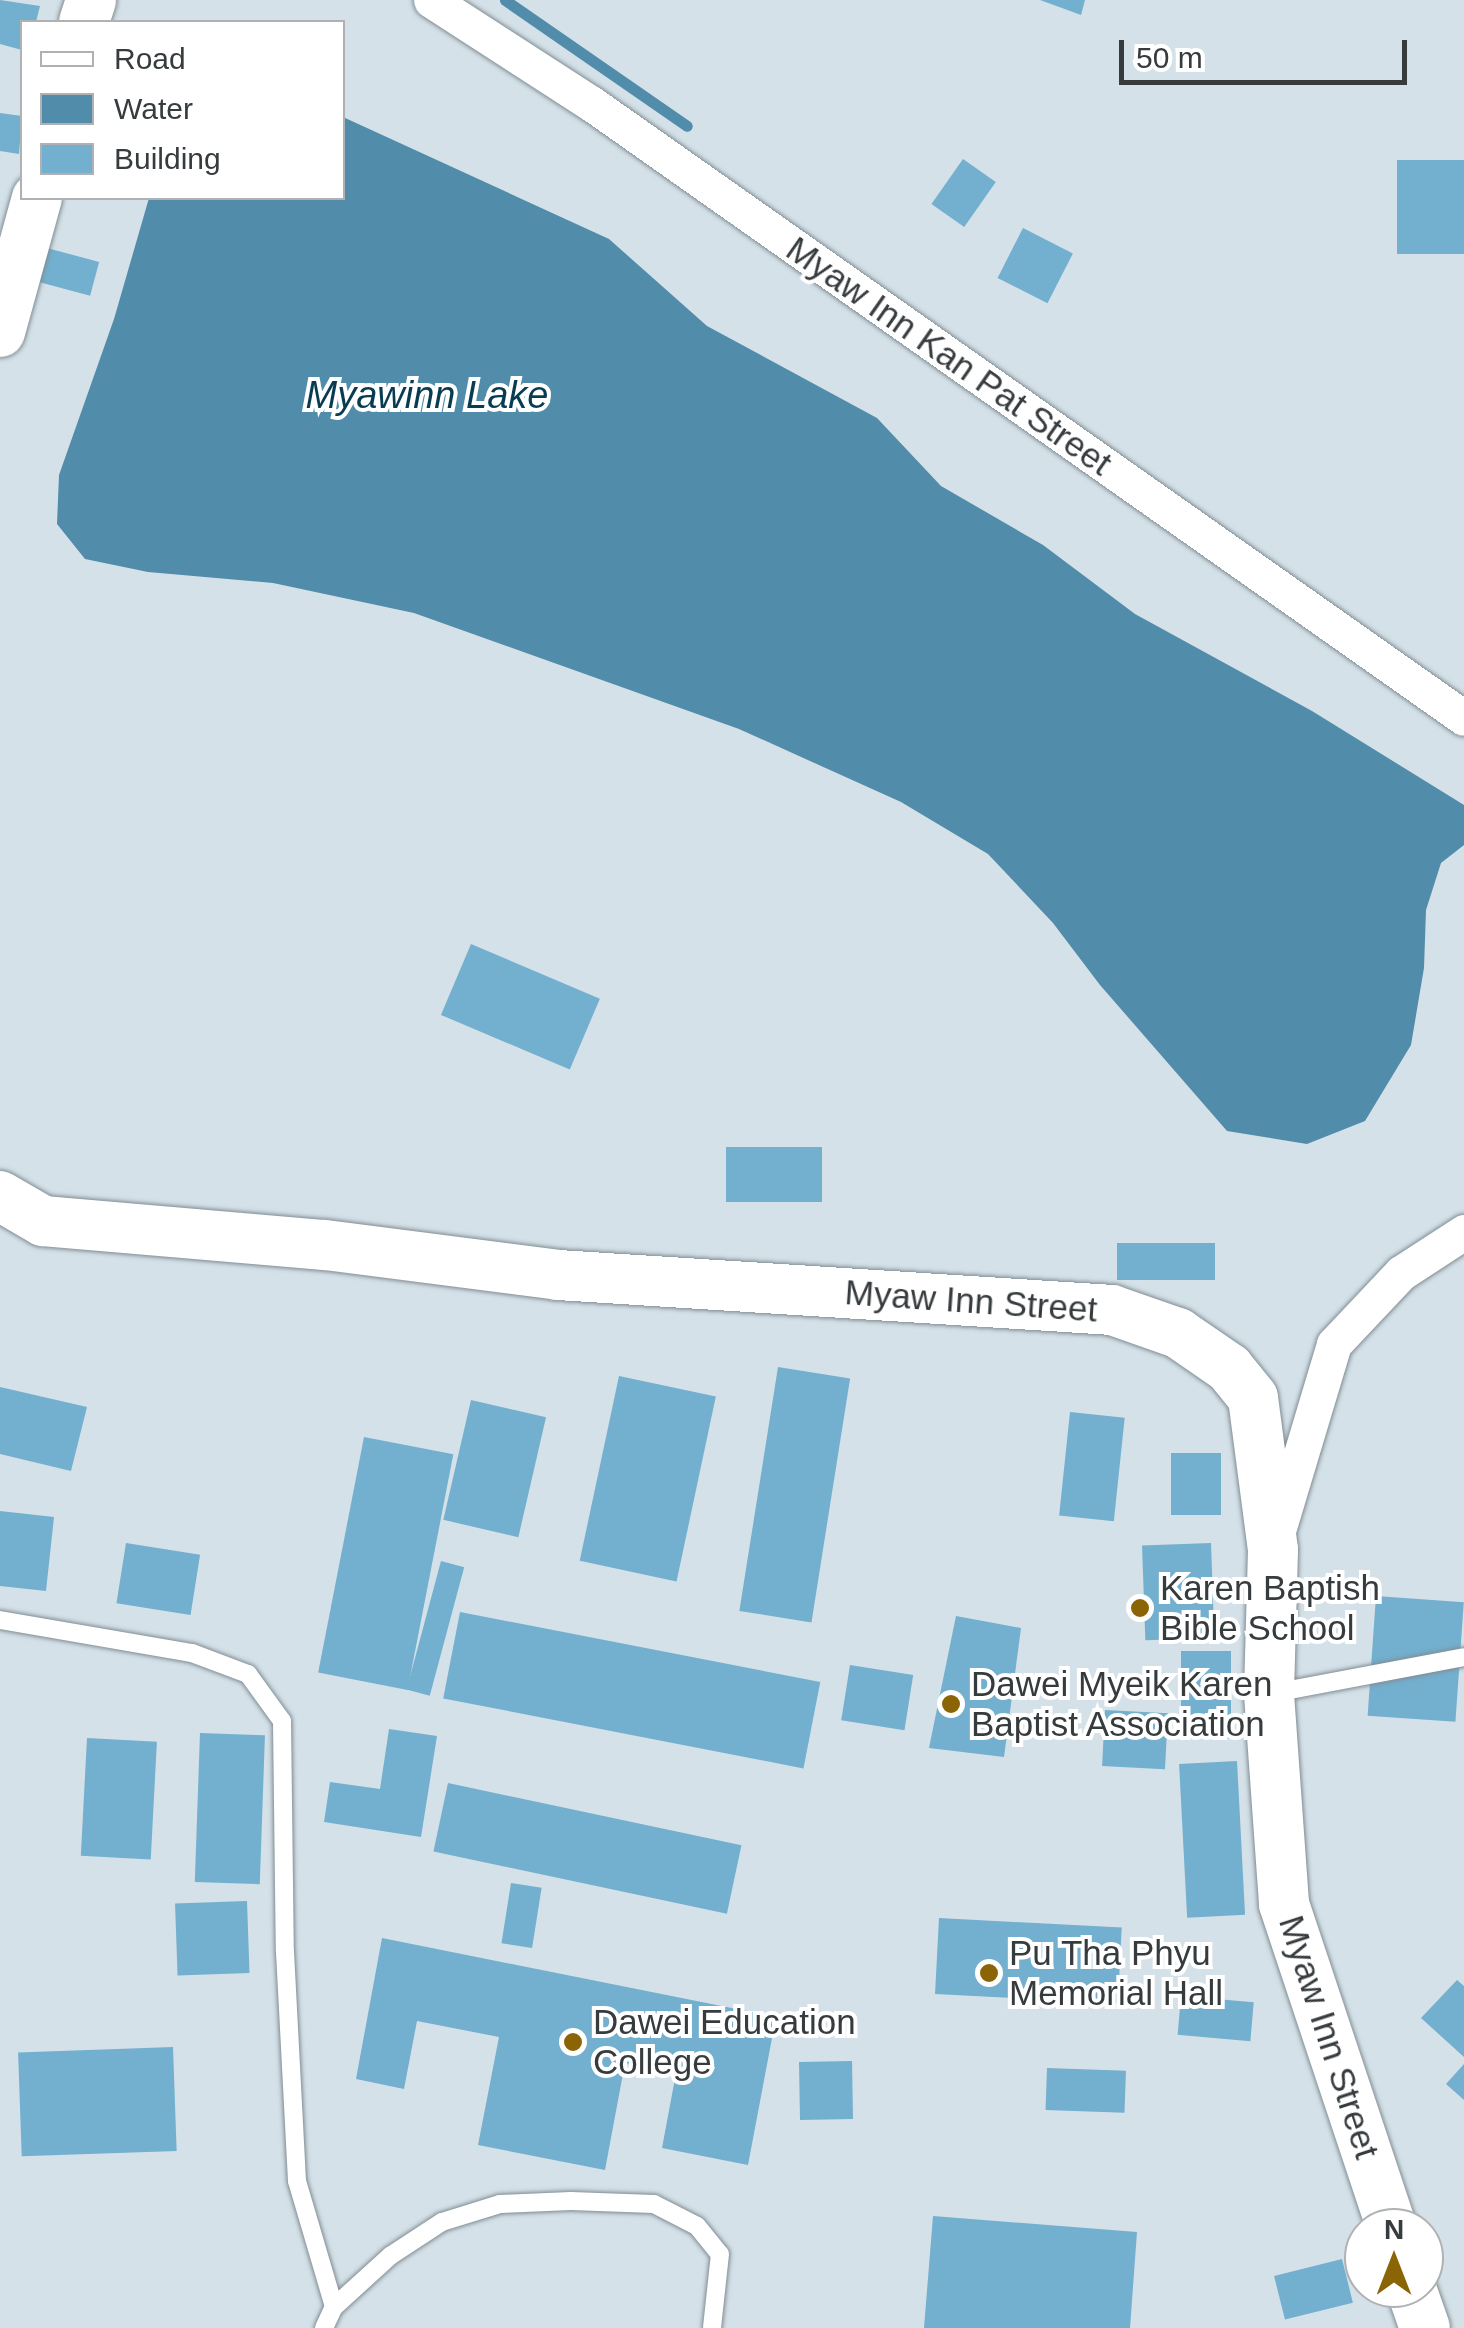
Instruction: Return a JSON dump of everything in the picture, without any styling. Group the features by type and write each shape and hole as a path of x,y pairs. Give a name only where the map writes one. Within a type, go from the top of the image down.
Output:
{"street":[{"name":"Myaw Inn Kan Pat Street","path":"430,0 608,115 1464,718"},
{"path":"0,332 36,200"},
{"name":"Myaw Inn Street","path":"0,1196 42,1221 325,1245 558,1274 1112,1310 1178,1333 1229,1368 1252,1398 1272,1550 1269,1694 1284,1904 1385,2208"},
{"path":"1272,1550 1334,1344 1401,1272 1464,1232"}],"lane":[{"path":"0,1620 192,1652 248,1674 282,1721 285,1952 297,2181 334,2307"},
{"path":"1269,1694 1464,1658"},
{"path":"324,2328 334,2307 390,2256 456,2218 500,2204 654,2204 697,2226 720,2254 712,2328"}],"water":[{"name":"Myawinn Lake","path":"345,118 609,239 707,326 877,418 941,486 1043,545 1135,614 1312,711 1464,805 1464,845 1441,863 1426,910 1424,968 1411,1045 1365,1121 1307,1144 1227,1131 1100,985 1053,923 988,854 901,802 739,729 414,613 273,583 148,572 85,559 57,524 59,475 114,319 148,200 345,200"}],"building":[{"path":"0,0 40,6 36,20 20,20 20,49 0,44"},
{"path":"1040,0 1085,0 1081,15"},
{"path":"0,113 20,116 19,154 0,151"},
{"path":"963,159 996,182 964,227 931,204"},
{"path":"1397,160 1464,160 1464,254 1397,254"},
{"path":"1023,228 1073,253 1047,303 998,278"},
{"path":"47,248 99,262 90,296 38,282"},
{"path":"471,944 600,999 570,1070 441,1015"},
{"path":"726,1147 822,1147 822,1202 726,1202"},
{"path":"1117,1243 1215,1243 1215,1280 1117,1280"},
{"path":"778,1367 850,1378 811,1622 739,1611"},
{"path":"619,1376 716,1397 677,1581 580,1561"},
{"path":"0,1387 87,1407 71,1471 0,1454"},
{"path":"471,1400 546,1417 518,1537 443,1520"},
{"path":"1070,1412 1125,1418 1114,1521 1059,1515"},
{"path":"364,1437 453,1454 408,1690 318,1673"},
{"path":"1171,1453 1221,1453 1221,1515 1171,1515"},
{"path":"0,1511 54,1517 46,1591 0,1586"},
{"path":"126,1543 200,1555 191,1615 116,1603"},
{"path":"1211,1543 1214,1638 1145,1640 1142,1545"},
{"path":"441,1561 464,1567 430,1696 407,1689"},
{"path":"1376,1596 1464,1602 1455,1722 1368,1716"},
{"path":"460,1612 820,1682 803,1768 443,1698"},
{"path":"956,1616 1021,1628 1004,1757 929,1748"},
{"path":"1181,1651 1231,1651 1231,1739 1181,1739"},
{"path":"850,1665 913,1675 904,1730 841,1720"},
{"path":"1105,1710 1168,1713 1165,1769 1102,1766"},
{"path":"389,1729 437,1736 421,1837 324,1822 330,1782 380,1789"},
{"path":"200,1733 265,1735 260,1884 195,1882"},
{"path":"87,1738 157,1742 151,1860 81,1856"},
{"path":"1237,1761 1245,1915 1187,1918 1179,1764"},
{"path":"448,1783 741,1845 727,1914 433,1851"},
{"path":"511,1883 542,1888 532,1948 501,1943"},
{"path":"247,1901 250,1973 178,1975 175,1904"},
{"path":"939,1918 1122,1928 1118,2003 935,1994"},
{"path":"382,1938 776,2017 748,2165 662,2148 676,2073 625,2063 605,2170 478,2145 499,2037 417,2021 404,2089 356,2079"},
{"path":"1457,1980 1464,1986 1464,2057 1421,2018"},
{"path":"1181,1996 1254,2002 1250,2041 1178,2035"},
{"path":"173,2047 177,2151 22,2156 18,2052"},
{"path":"852,2061 853,2119 800,2120 799,2062"},
{"path":"1464,2064 1464,2100 1446,2084"},
{"path":"1047,2068 1126,2071 1124,2113 1046,2110"},
{"path":"933,2216 1137,2232 1130,2328 924,2328"},
{"path":"1342,2259 1344,2305 1285,2320 1274,2276"}],"waterway":[{"path":"505,0 687,126"}],"place":[{"name":"Karen Baptish Bible School","path":"1140,1608"},
{"name":"Dawei Myeik Karen Baptist Association","path":"951,1704"},
{"name":"Pu Tha Phyu Memorial Hall","path":"989,1973"},
{"name":"Dawei Education College","path":"573,2042"}]}
